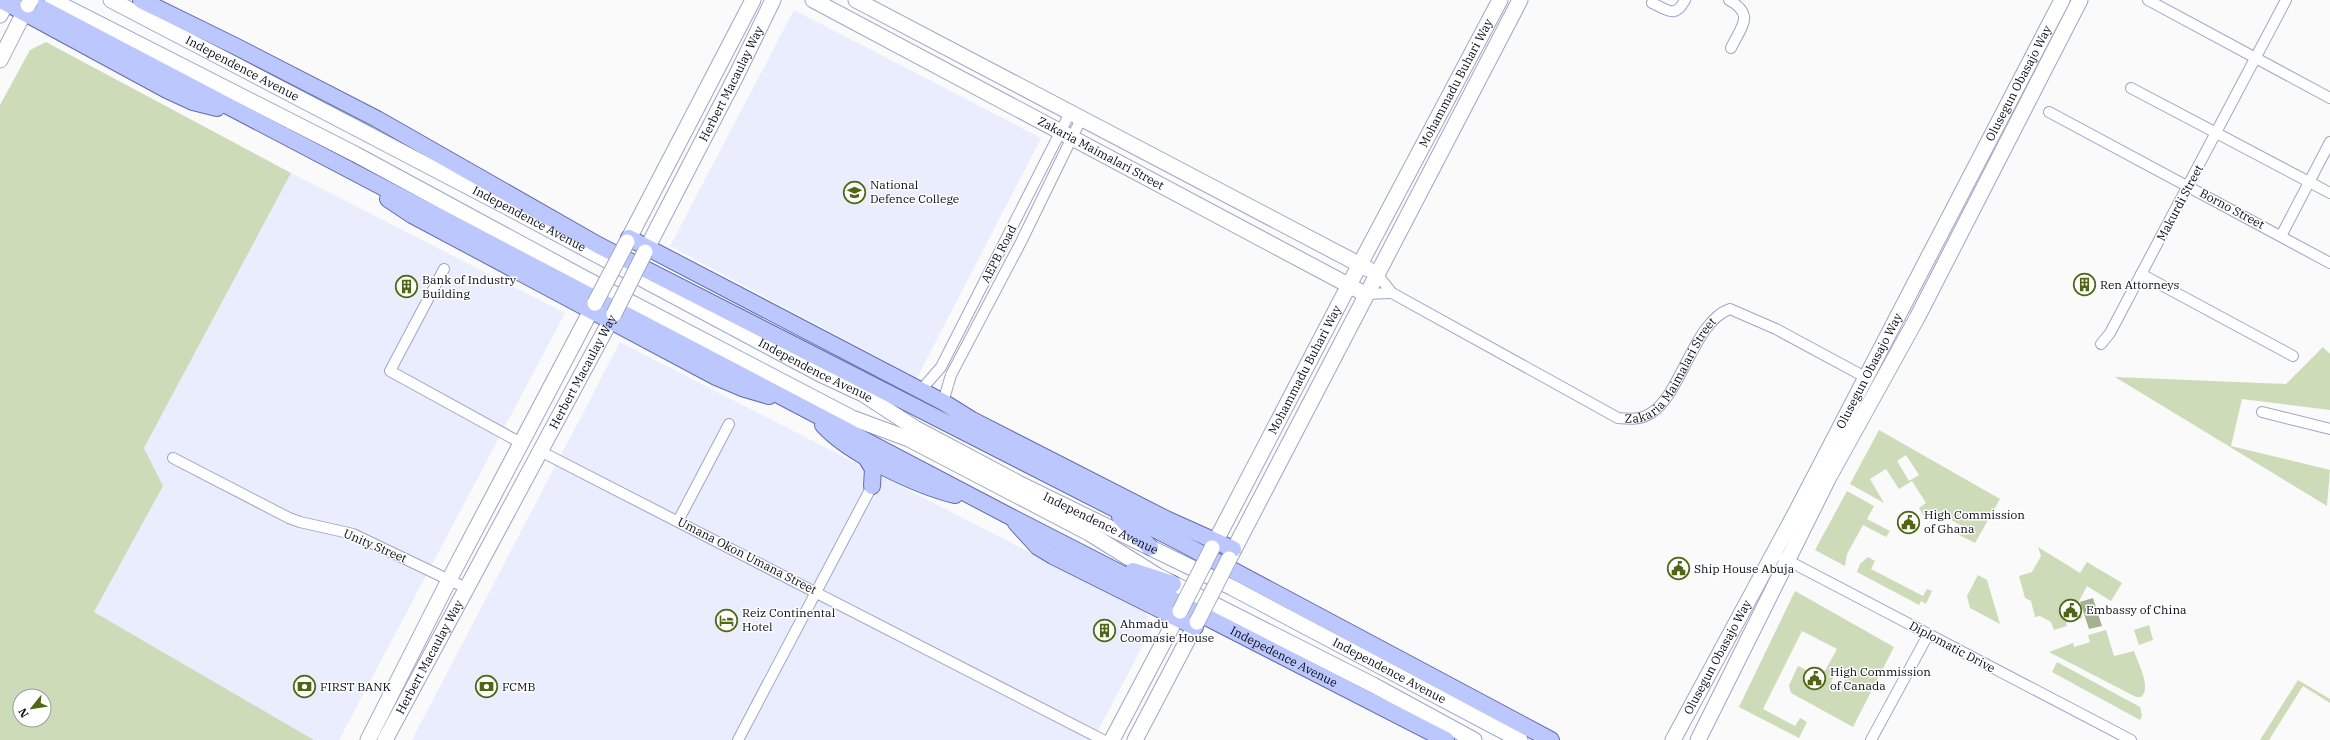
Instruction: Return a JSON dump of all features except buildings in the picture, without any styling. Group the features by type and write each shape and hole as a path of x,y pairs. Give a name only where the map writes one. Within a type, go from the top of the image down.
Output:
{"main road":[{"name":"Independence Avenue","path":"52,0 199,90 355,154 584,278 852,418 909,439 1082,529 1168,590 1366,682 1474,740"},
{"name":"Independence Avenue","path":"111,0 514,210 820,374 862,394 915,428 1022,485 1255,600 1520,740"},
{"name":"Independence Avenue","path":"141,0 235,46 377,119 598,246 1176,540 1550,740"},
{"name":"Herbert Macaulay Way","path":"368,740 449,580 754,0"},
{"name":"Herbert Macaulay Way","path":"385,740 612,317 736,76 773,0"},
{"name":"Zakaria Maimalari Street","path":"813,0 1365,294"},
{"name":"Zakaria Maimalari Street","path":"856,0 1376,274"},
{"name":"Mohammadu Buhari Way","path":"1112,740 1348,285 1500,0"},
{"name":"Mohammadu Buhari Way","path":"1135,740 1365,294 1520,0"},
{"name":"Olusegun Obasajo Way","path":"1698,740 1787,560 1841,440 1865,377 2062,0"},
{"name":"Olusegun Obasajo Way","path":"1673,740 1773,553 1917,318 2080,0"},
{"path":"0,60 27,4"},
{"path":"4,5 27,4 199,90 236,111 810,410 1086,556 1168,590"},
{"path":"349,169 394,204 412,215 593,306 735,386 794,402"},
{"path":"628,240 921,390 972,420 1124,497 1231,554"},
{"path":"810,410 829,431 864,454 902,475 927,486 982,501"},
{"path":"864,454 874,473 872,486"},
{"path":"872,486 887,476 902,475"},
{"path":"1109,506 1150,547"},
{"path":"1011,517 1023,533 1038,547 1196,624"},
{"name":"Indepedence Avenue","path":"1168,590 1446,740"},
{"path":"1687,716 1705,726"}],"street":[{"path":"1652,2 1672,12 1676,12 1685,0"},
{"path":"1728,0 1741,7 1745,13 1744,20 1731,48"},
{"path":"2148,0 2255,59 2330,98"},
{"name":"Makurdi Street","path":"2101,344 2110,333 2286,0"},
{"path":"2131,88 2330,193"},
{"name":"Borno Street","path":"2048,112 2189,186 2330,263"},
{"name":"AEPB Road","path":"921,390 941,367 1076,116"},
{"name":"AEPB Road","path":"943,402 951,375 1021,242 1066,135"},
{"path":"2281,236 2330,142"},
{"path":"444,269 390,371 521,443"},
{"name":"Zakaria Maimalari Street","path":"1376,274 1392,293 1618,418 1642,418 1661,406 1702,335 1714,320 1730,309 1776,329 1865,377"},
{"path":"2140,274 2293,356"},
{"path":"1365,294 1392,293"},
{"path":"2262,412 2330,429"},
{"path":"678,521 729,424"},
{"name":"Umana Okon Umana Street","path":"540,451 816,591 1103,740"},
{"name":"Unity Street","path":"173,458 289,518 353,534 466,588"},
{"path":"738,740 872,486"},
{"name":"Diplomatic Drive","path":"1773,553 2131,740"},
{"path":"1871,740 1928,635"}],"shaded area":[{"name":"National Defence College","path":"794,10 1041,138 917,378 670,246"},
{"path":"46,42 291,173 144,448 163,486 94,612 314,740 0,740 0,105 30,50"},
{"path":"291,173 565,313 339,740 314,740 94,612 163,486 144,448"},
{"path":"620,342 1146,612 1151,630 1093,740 412,740"},
{"path":"2323,347 2330,354 2330,410 2242,399 2231,446 2330,470 2327,506 2115,377 2286,384"},
{"path":"1879,430 2000,499 1975,543 1957,534 1962,526 1935,511 1931,518 1926,519 1919,508 1926,503 1912,481 1899,489 1886,469 1870,479 1884,503 1850,484","holes":["1906,455 1919,475 1909,481 1897,461"]},
{"path":"1847,491 1874,506 1867,519 1890,531 1886,537 1863,525 1847,554 1845,566 1815,550"},
{"path":"2038,547 2080,573 2087,562 2122,583 2111,601 2087,586 2078,603 2082,618 2066,623 2067,626 2054,630 2051,622 2040,616 2035,617 2031,601 2025,598 2019,576 2032,572 2041,556"},
{"path":"1868,557 1875,561 1871,569 1923,596 1927,589 1932,591 1926,604 1921,601 1919,605 1857,572 1860,564"},
{"path":"1978,575 1987,580 2000,624 1970,608 1967,596"},
{"path":"1795,591 1894,647 1853,727 1791,693 1789,685 1798,666 1815,674 1819,667 1825,671 1837,649 1802,631 1763,709 1795,726 1800,718 1807,722 1799,738 1739,707","holes":["1836,672 1846,678 1841,688 1831,682"]},
{"path":"2093,598 2102,626 2089,629 2080,602"},
{"path":"2149,625 2153,640 2139,645 2134,630"},
{"path":"2106,630 2114,656 2134,651 2145,682 2144,693 2141,697 2136,697 2049,652 2073,643 2074,647 2090,642 2088,635"},
{"path":"2057,662 2140,707 2142,716 2140,720 2052,672"},
{"path":"2298,680 2330,699 2330,703 2303,686 2269,740 2260,740"}],"place":[{"name":"National Defence College","path":"855,192"},
{"name":"Ren Attorneys","path":"2085,285"},
{"name":"Bank of Industry Building","path":"407,287"},
{"name":"High Commission of Ghana","path":"1908,522"},
{"name":"Ship House Abuja","path":"1678,569"},
{"name":"Embassy of China","path":"2070,610"},
{"name":"Reiz Continental Hotel","path":"727,620"},
{"name":"Ahmadu Coomasie House","path":"1105,631"},
{"name":"High Commission of Canada","path":"1814,679"},
{"name":"FIRST BANK","path":"305,687"},
{"name":"FCMB","path":"486,687"}]}
